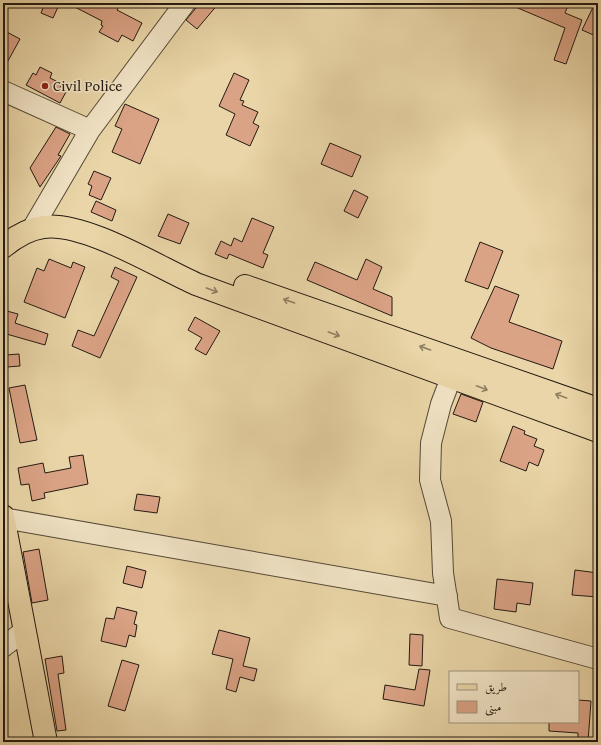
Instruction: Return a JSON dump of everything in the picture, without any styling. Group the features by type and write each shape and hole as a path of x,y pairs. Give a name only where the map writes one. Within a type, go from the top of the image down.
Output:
{"main road":[{"path":"14,236 55,226 78,230 152,261 172,273 196,284 455,368 598,409"},
{"path":"455,368 598,431"},
{"path":"3,517 46,742"}],"street":[{"path":"14,236 90,130 185,3"},
{"path":"3,91 90,130"},
{"path":"455,368 441,404 431,443 430,480 441,521 444,573 450,618 598,659"},
{"path":"3,517 447,596"},
{"path":"3,647 24,631"}],"building":[{"path":"45,3 58,7 53,18 41,13"},
{"path":"67,3 121,3 117,10 142,23 133,41 122,35 118,42 99,32 103,26 101,25 102,21"},
{"path":"200,3 219,3 197,29 186,20"},
{"path":"506,3 569,3 565,13 582,20 566,64 554,60 565,28"},
{"path":"595,3 598,3 598,37 582,30"},
{"path":"3,30 20,39 3,70"},
{"name":"Civil Police","path":"40,67 52,73 50,78 62,84 60,88 66,92 60,103 26,85 33,73 36,75"},
{"path":"234,73 249,80 240,100 244,101 242,105 258,112 253,123 259,126 250,146 226,135 235,114 219,106"},
{"path":"125,104 159,119 140,164 112,152 122,129 115,126"},
{"path":"56,127 70,134 58,155 61,156 40,187 30,168"},
{"path":"330,143 361,156 352,177 321,164"},
{"path":"94,171 111,178 101,200 89,195 92,186 88,184"},
{"path":"354,190 368,197 358,218 344,211"},
{"path":"96,201 116,210 112,221 91,212"},
{"path":"168,214 189,223 180,244 158,236"},
{"path":"252,218 274,227 263,253 268,255 263,268 229,254 227,259 215,254 221,241 231,246 234,238 242,242"},
{"path":"480,242 503,251 488,289 465,281"},
{"path":"49,259 71,268 73,262 85,267 65,318 24,302 37,268 44,271"},
{"path":"366,259 382,267 373,289 392,297 392,316 307,280 315,262 357,280"},
{"path":"115,267 137,277 100,358 72,346 78,330 94,336 119,281 111,277"},
{"path":"495,286 519,295 509,322 562,341 553,369 491,348 471,338"},
{"path":"3,310 18,314 15,323 48,334 45,345 3,333"},
{"path":"195,317 220,331 206,355 195,349 202,338 188,330"},
{"path":"19,354 20,366 7,367 6,355"},
{"path":"25,385 37,440 20,443 9,388"},
{"path":"461,394 483,402 476,422 453,414"},
{"path":"513,426 525,431 524,434 537,439 534,446 544,450 538,466 529,462 526,471 500,461"},
{"path":"83,455 88,484 44,493 45,498 32,501 29,484 21,485 18,468 43,463 45,473 71,468 69,457"},
{"path":"137,494 160,497 157,513 134,510"},
{"path":"39,549 48,600 32,603 23,552"},
{"path":"127,566 146,571 142,588 123,583"},
{"path":"575,570 598,573 598,597 572,595"},
{"path":"497,579 533,583 530,605 517,603 516,612 494,609"},
{"path":"117,607 137,612 134,624 137,625 135,637 129,635 126,647 101,641 106,618 114,619"},
{"path":"219,630 250,638 243,666 257,669 254,681 240,677 236,692 226,689 233,659 212,654"},
{"path":"410,634 423,635 422,666 409,665"},
{"path":"62,656 64,673 58,674 66,730 57,731 45,659"},
{"path":"122,660 139,665 125,711 108,706"},
{"path":"419,669 430,670 424,706 383,699 385,685 415,690"},
{"path":"579,700 591,701 588,742 578,742 578,733 549,731 549,723 579,723"}],"place":[{"name":"Civil Police","path":"45,86"}]}
